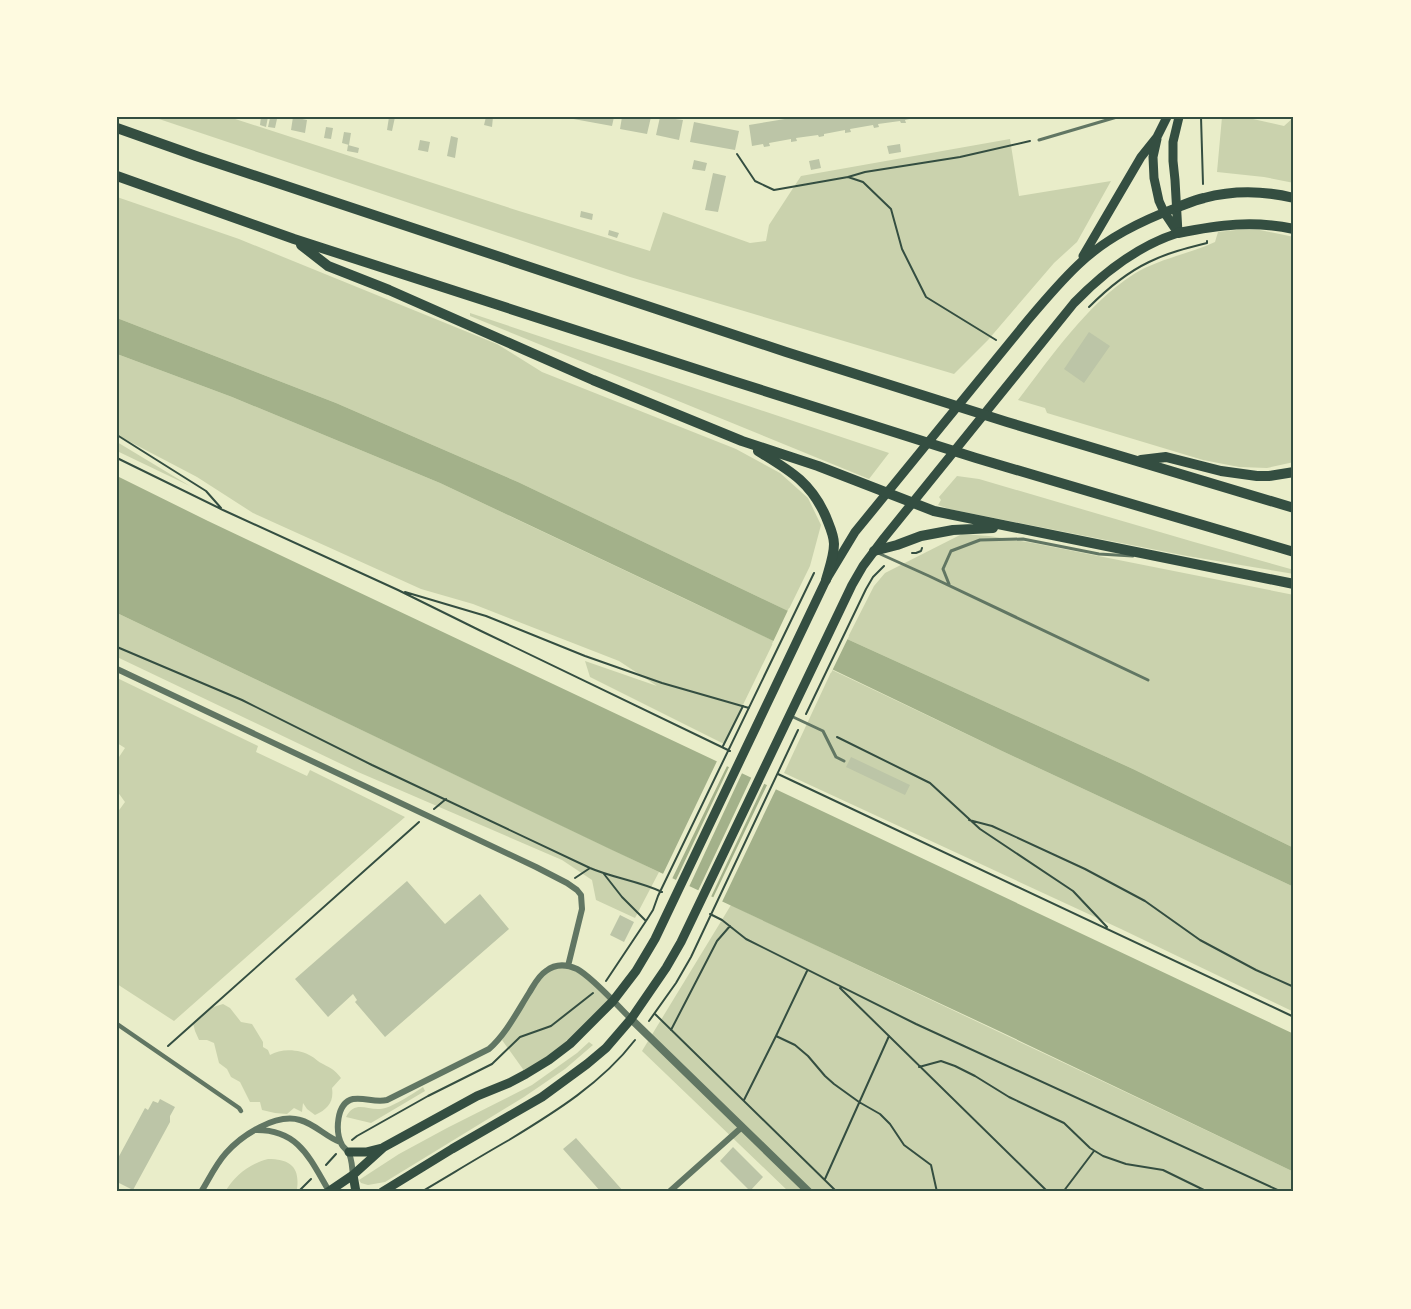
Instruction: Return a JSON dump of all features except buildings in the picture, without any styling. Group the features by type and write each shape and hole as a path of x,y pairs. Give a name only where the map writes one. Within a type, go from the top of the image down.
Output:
{"highway":[{"path":"117,128 786,352 1007,422 1294,508"},
{"path":"117,176 294,239 903,435 1294,552"},
{"path":"1178,207 1204,198 1237,193 1267,193 1294,198"},
{"path":"1178,233 1249,223 1278,225 1294,229"},
{"path":"294,239 328,266 593,380 742,441 818,466 934,511 1294,584"},
{"path":"742,441 793,473 819,502 834,542 826,580"},
{"path":"1137,461 1166,457 1243,475 1269,476 1294,472"},
{"path":"874,551 921,536 953,530 1012,527"}],"main road":[{"path":"1079,264 1167,117"},
{"path":"1178,233 1173,142 1179,117"},
{"path":"1157,137 1153,157 1154,178 1159,201 1178,233"},
{"path":"349,1152 366,1152 384,1147 477,1096 509,1083 549,1060 570,1044 613,1001 645,956 826,580 855,532 1056,287 1079,264 1120,232 1178,207"},
{"path":"382,1192 542,1097 606,1048 631,1019 681,942 857,575 1080,296 1126,258 1164,237 1178,233"},
{"path":"330,1192 384,1147"},
{"path":"353,1175 356,1192"}],"street":[{"path":"117,669 578,890 582,901 568,966"},
{"path":"340,1142 339,1116 348,1101 354,1099 376,1102 387,1100 489,1049 500,1038 546,970 568,966 578,969 613,1001 809,1192"},
{"path":"117,1024 241,1111"},
{"path":"201,1192 224,1154 239,1141 277,1120 294,1118 303,1120 340,1142 349,1152 353,1175"},
{"path":"669,1192 742,1127"},
{"path":"256,1130 274,1131 289,1137 298,1144 330,1192"}],"lane":[{"path":"1039,140 1117,117"},
{"path":"950,586 943,568 951,551 980,540 1023,539 1099,554 1178,560"},
{"path":"874,551 1148,681"},
{"path":"789,715 823,731 836,757 844,761"}],"path":[{"path":"1201,117 1204,198"},
{"path":"737,154 755,181 774,190 865,172 960,157 1039,140"},
{"path":"848,177 864,182 891,209 902,249 926,297 999,342"},
{"path":"1084,311 1125,275 1150,261 1207,243 1206,228"},
{"path":"117,435 206,490 223,510"},
{"path":"117,458 223,510 398,590 733,753"},
{"path":"816,692 873,577 892,559 904,552 921,551 923,544 921,536"},
{"path":"658,896 807,585"},
{"path":"398,590 486,616 585,657 763,714"},
{"path":"117,647 242,700 372,765 590,868 650,886"},
{"path":"722,747 743,706"},
{"path":"823,731 930,783 993,839 1073,891 1109,929"},
{"path":"709,921 781,767"},
{"path":"775,773 1294,1017"},
{"path":"160,1053 446,799"},
{"path":"969,820 992,826 1085,869 1145,901 1200,940 1294,987"},
{"path":"567,883 590,868"},
{"path":"604,874 622,897 646,921"},
{"path":"722,920 746,939 837,986 1282,1192"},
{"path":"671,1030 717,941 730,926"},
{"path":"744,1100 807,971"},
{"path":"837,986 1048,1192"},
{"path":"655,1014 837,1192"},
{"path":"776,1036 795,1045 830,1080 859,1102 880,1114 904,1145 931,1165 937,1192"},
{"path":"824,1180 889,1036"},
{"path":"919,1066 941,1061 955,1066 1009,1097 1064,1123 1090,1148 1104,1156 1126,1164 1163,1170 1208,1192"},
{"path":"1063,1192 1094,1150"}],"shaded area":[{"path":"153,117 229,117 650,251 663,212 750,243 766,241 769,225 801,176 1010,139 1019,196 1111,181 1077,242 1054,263 988,340 954,374 630,277"},
{"path":"1222,117 1244,117 1284,126 1294,117 1294,183 1217,172"},
{"path":"117,197 239,239 497,344 542,372 736,449 780,473 808,498 821,525 810,566 788,611 518,482 336,403 117,318"},
{"path":"1260,230 1294,237 1294,462 1267,468 1239,467 1203,460 1047,413 1045,408 1018,400 1085,316 1117,287 1134,274 1153,264 1215,242 1218,232"},
{"path":"470,313 889,453 869,479 470,316"},
{"path":"117,318 336,403 518,482 847,639 1133,769 1294,848 1294,887 1002,751 440,483 232,397 117,354"},
{"path":"117,354 232,397 440,483 774,641 724,744 590,677 585,661 657,686 619,661 473,604 421,589 253,513 197,477 117,435"},
{"path":"117,442 190,486 117,451"},
{"path":"117,476 1294,1034 1294,1172 117,613"},
{"path":"957,476 979,479 1294,570 1294,574 1187,556 938,505 941,500 939,497"},
{"path":"962,534 1033,543 1294,595 1294,848 1133,769 847,639 874,586 885,573"},
{"path":"117,613 659,872 635,918 596,900 592,880 562,860 358,772 117,657"},
{"path":"832,670 1294,887 1294,1012 784,773"},
{"path":"117,678 258,746 256,752 307,776 310,770 405,817 174,1021 117,984 117,813 125,802 117,791 117,760 125,748 117,743"},
{"path":"731,905 1294,1172 1294,1192 789,1192 642,1051"},
{"path":"558,966 577,970 611,1001 569,1043 525,1072 502,1040 543,974"},
{"path":"223,1004 230,1008 241,1022 252,1024 263,1042 263,1047 270,1055 285,1050 302,1052 333,1070 341,1078 332,1088 331,1101 327,1108 315,1115 303,1103 302,1112 294,1108 287,1114 262,1110 260,1102 250,1102 240,1082 231,1077 227,1069 219,1063 214,1043 199,1040 195,1031 193,1023 210,1008"},
{"path":"589,1042 593,1045 565,1069 524,1097 385,1182 368,1185 359,1180 399,1154 532,1085"},
{"path":"423,1087 425,1091 371,1123 346,1117 357,1107 380,1109 390,1106"},
{"path":"268,1159 276,1159 292,1166 298,1181 294,1192 225,1192 243,1171"}],"pier":[{"path":"789,608 849,636 831,673 772,644"},
{"path":"718,759 728,764 671,881 662,876"},
{"path":"730,765 743,771 688,889 675,882"},
{"path":"752,776 765,782 710,899 697,893"},
{"path":"768,783 777,787 721,904 712,900"}]}
